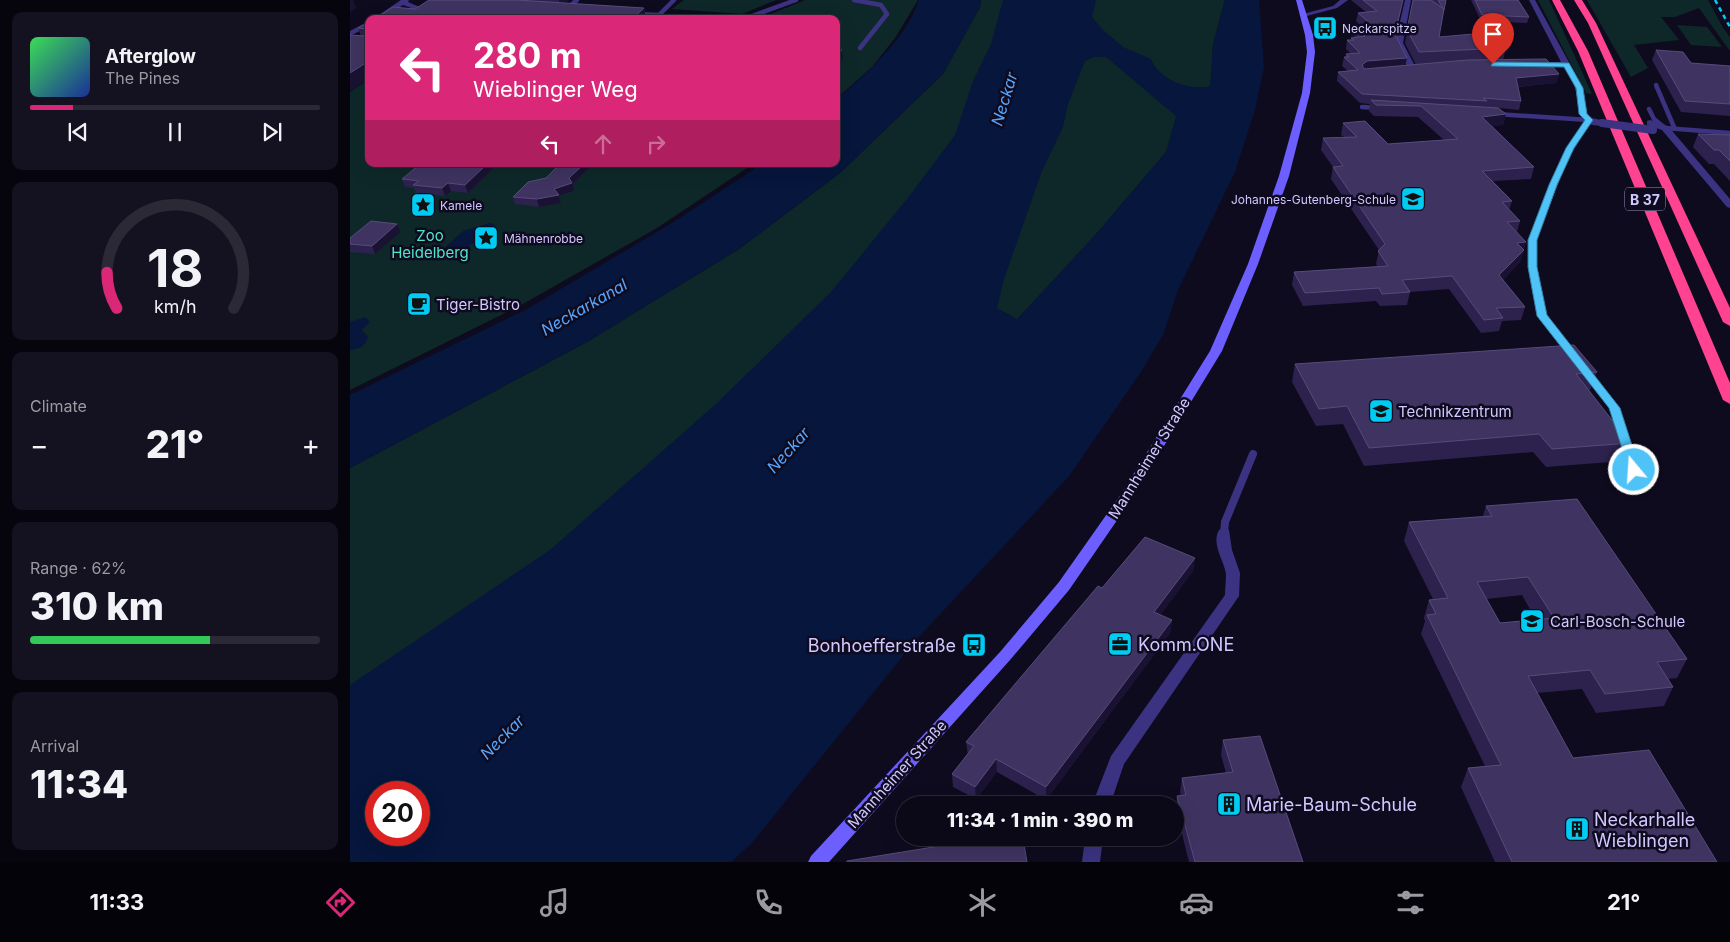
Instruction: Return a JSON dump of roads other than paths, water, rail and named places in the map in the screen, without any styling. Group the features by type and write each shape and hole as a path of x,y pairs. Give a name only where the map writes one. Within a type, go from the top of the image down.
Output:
{"highway":[{"name":"B 37","path":"1556,0 1583,51 1730,400"},
{"name":"B 37","path":"1578,0 1592,23 1730,322"}],"street":[{"name":"Mannheimer Straße","path":"817,862 1005,656 1064,586 1126,497 1216,351 1253,264 1284,176 1306,93 1311,52 1309,35 1299,0"},
{"path":"1303,15 1335,7 1345,0"},
{"path":"1402,71 1417,69 1399,43 1408,0"},
{"path":"1532,0 1581,92 1586,117 1670,127 1730,204"},
{"path":"382,15 405,1 424,9 415,15"},
{"path":"350,34 365,25"},
{"path":"1522,64 1567,64"},
{"path":"1104,796 1117,761 1205,638 1232,596 1233,573 1225,550 1224,533"},
{"path":"1091,862 1093,846"}],"lane":[{"path":"564,11 577,0"},
{"path":"659,15 674,0"},
{"path":"755,15 796,0"},
{"path":"854,0 881,4 887,14 860,48"},
{"path":"555,10 574,11"},
{"path":"630,14 639,15"},
{"path":"1656,85 1664,101 1670,127"},
{"path":"1362,107 1390,109"},
{"path":"1648,109 1654,119 1670,127 1730,132"},
{"path":"1484,114 1586,117 1565,158 1533,240 1532,267 1542,316 1577,359"},
{"path":"1582,366 1614,408 1634,470"},
{"path":"1224,533 1225,522 1253,454"}],"water":[{"name":"Neckarkanal","path":"919,0 981,0 980,7 943,74 840,173 739,249 587,342 350,468 350,395 527,309 672,223 757,167 840,167 840,96 884,55 905,28"},
{"name":"Neckar","path":"1003,0 1096,0 1092,17 1102,29 1123,47 1151,59 1161,73 1168,78 1185,85 1202,87 1210,86 1213,44 1225,0 1259,0 1264,67 1255,110 1235,172 1178,290 1163,335 1141,372 1069,476 915,641 751,844 731,862 350,862 350,685 550,550 716,404 830,293 907,199 955,135 973,81 991,44","holes":["1094,57 1106,57 1176,116 1166,152 1098,232 1017,319 997,308 1004,279 1042,171 1063,127 1068,104 1085,61"]},
{"path":"490,223 495,225 496,229 493,235 469,245 471,250 465,256 443,260 439,253 463,231"},
{"path":"365,317 370,322 362,330 368,337 366,343 350,350 350,322"}],"railway":[{"path":"1715,0 1730,27"}],"place":[{"name":"Neckarspitze","path":"1325,28"},
{"name":"Johannes-Gutenberg-Schule","path":"1413,199"},
{"name":"Kamele","path":"423,205"},
{"name":"Mähnenrobbe","path":"486,238"},
{"name":"Tiger-Bistro","path":"419,304"},
{"name":"Technikzentrum","path":"1381,411"},
{"name":"Carl-Bosch-Schule","path":"1532,621"},
{"name":"Komm.ONE","path":"1120,644"},
{"name":"Bonhoefferstraße","path":"974,645"},
{"name":"Marie-Baum-Schule","path":"1229,804"},
{"name":"Neckarhalle Wieblingen","path":"1577,829"}],"park label":[{"name":"Zoo Heidelberg","path":"430,244"}]}
